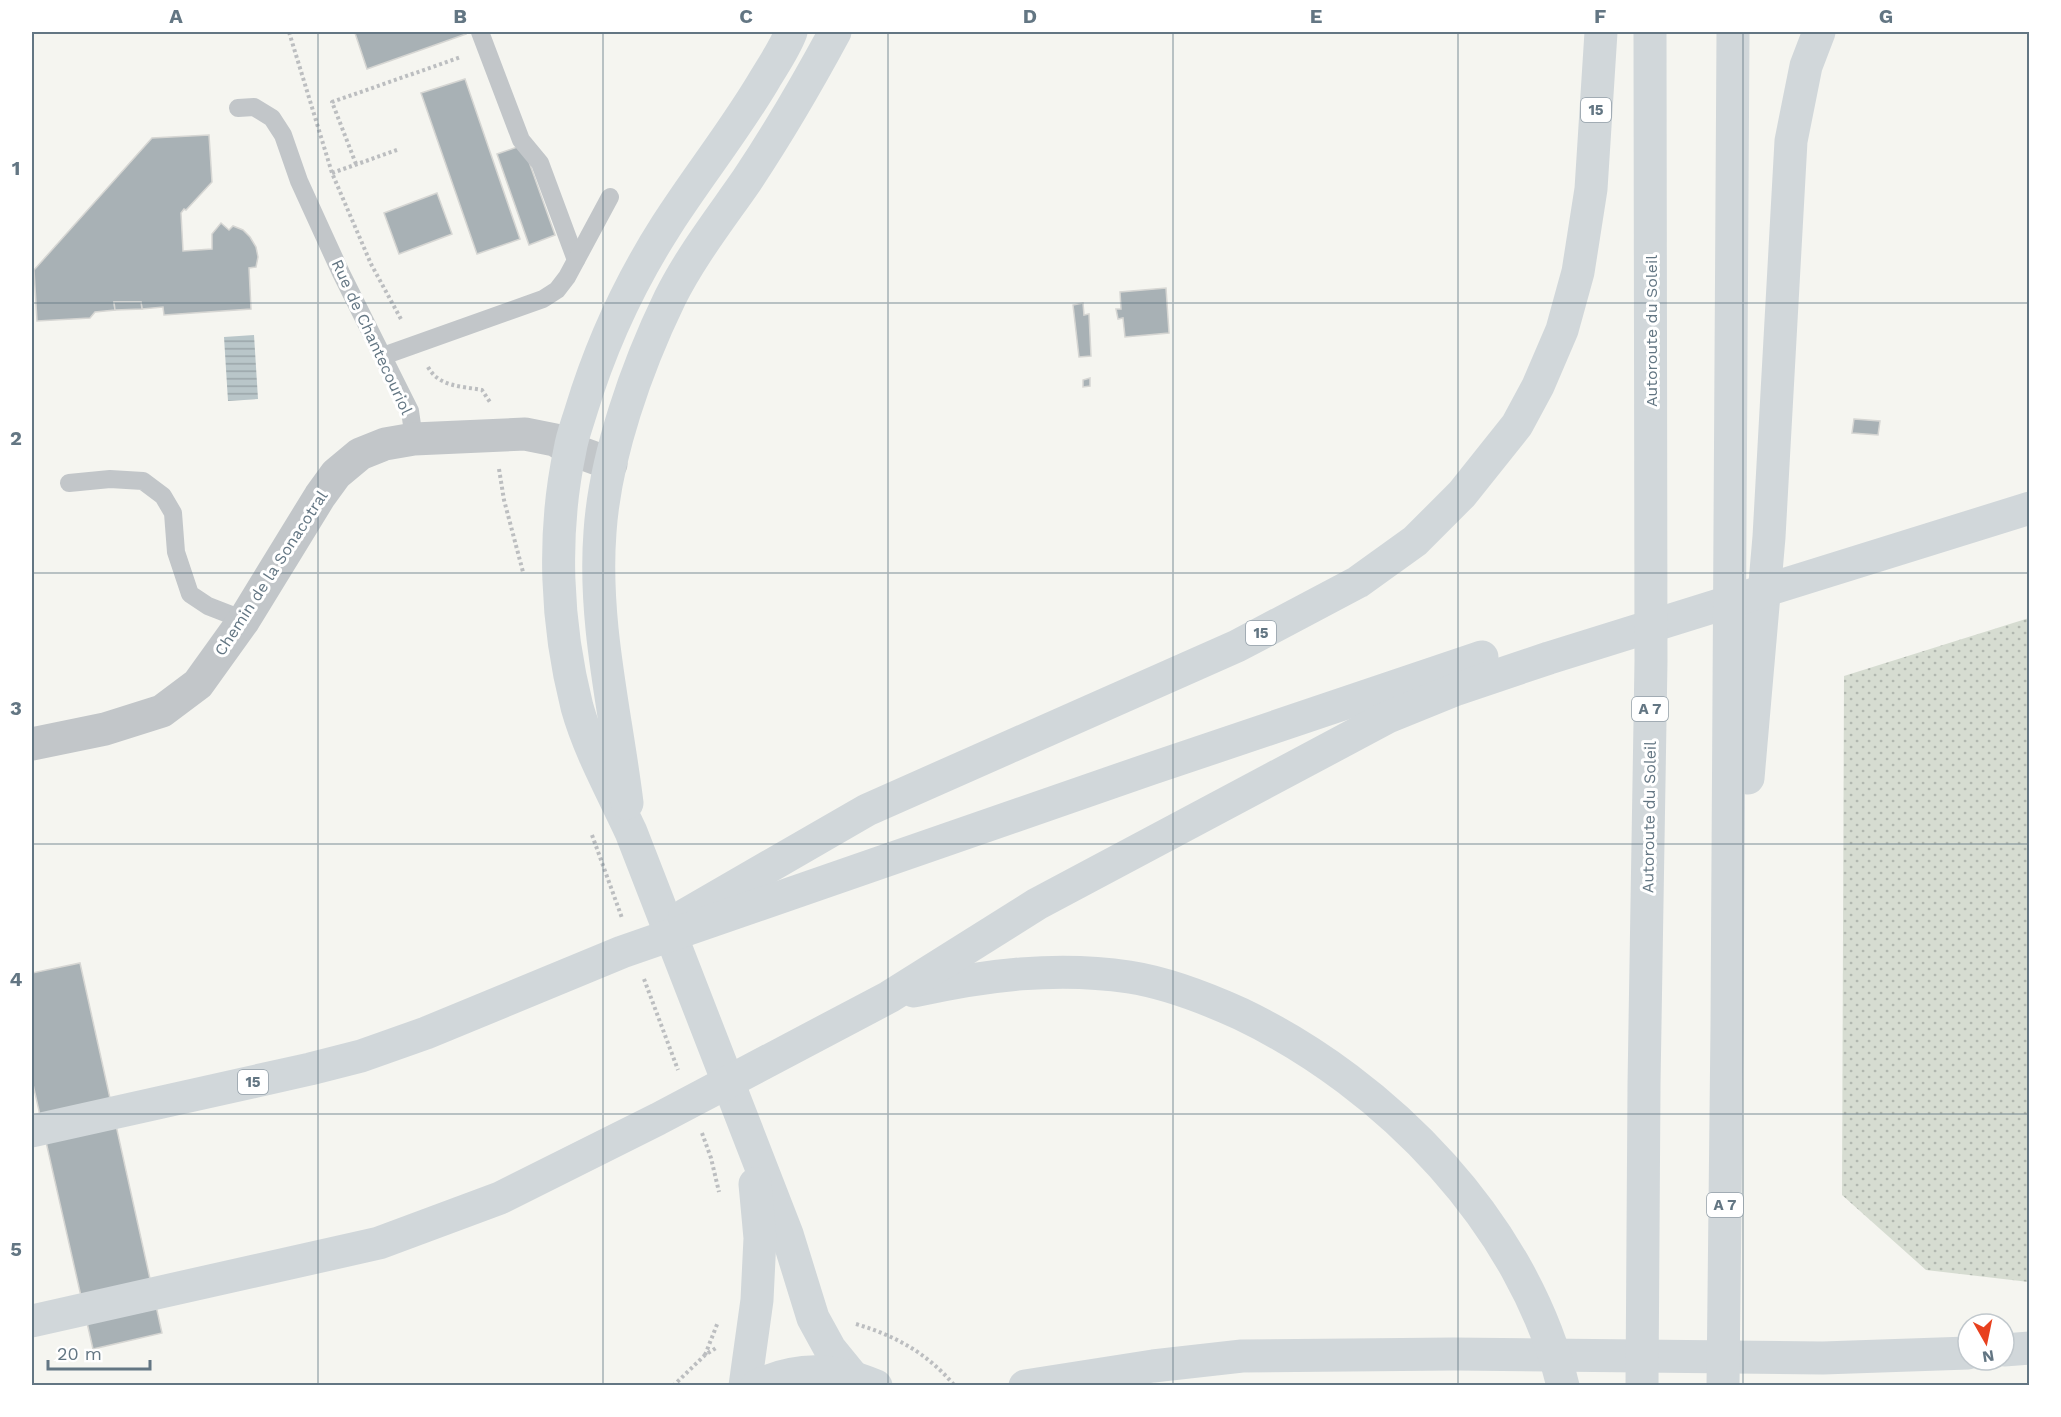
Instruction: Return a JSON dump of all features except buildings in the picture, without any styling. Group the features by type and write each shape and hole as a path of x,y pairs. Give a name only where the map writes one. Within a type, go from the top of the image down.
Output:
{"main road":[{"path":"791,32 754,96 666,226 634,279 610,330 590,381 570,449 561,506 558,561 569,668 578,708 602,771 631,832 787,1234 813,1318 830,1349 864,1381"},
{"path":"631,832 599,605 600,533 604,495 611,464 630,397 671,297 701,244 748,178 836,32"},
{"name":"15","path":"32,1131 362,1056 426,1033 611,957 739,898 867,810 1237,646 1358,582 1415,542 1462,494 1517,425 1538,386 1562,330 1578,272 1591,189 1601,32"},
{"name":"Autoroute du Soleil","path":"1642,1386 1651,661 1650,32"},
{"name":"A 7","path":"1723,1386 1733,32"},
{"path":"1727,1025 1769,537 1791,141 1806,66 1819,32"},
{"path":"1851,553 2030,485"},
{"path":"739,898 1342,704 1549,647 1851,553 2030,508"},
{"path":"32,1321 379,1243 500,1197 658,1119 889,997 1037,904 1388,717 1457,689 1549,647"},
{"path":"889,997 954,982 1015,974 1057,971 1091,972 1168,986 1219,1004 1275,1030 1318,1056 1373,1098 1400,1122 1452,1176 1479,1209 1523,1281 1541,1321 1563,1386"},
{"path":"745,1386 757,1300 760,1238 752,1146"},
{"path":"1025,1386 1154,1366 1242,1356 1454,1354 1823,1358 1956,1353"},
{"path":"1112,1386 1154,1366"},
{"path":"757,1386 777,1376 814,1371 864,1381"}],"street":[{"path":"414,439 525,434 555,440 570,449 611,464"},
{"name":"Chemin de la Sonacotral","path":"32,744 105,729 162,711 198,684 244,620 320,496 336,474 360,454 385,444 414,439"}],"lane":[{"path":"483,40 521,140 540,162 576,260"},
{"name":"Rue de Chantecouriol","path":"238,108 254,107 272,118 283,135 299,181 341,273 410,411 414,439"},
{"path":"383,356 543,299 557,290 567,277 610,198"},
{"path":"69,483 110,479 143,481 163,496 173,513 176,552 190,594 208,606 244,620"}],"path":[{"path":"356,164 332,102 483,40"},
{"path":"299,181 332,173 397,150"}],"shaded area":[{"path":"254,335 258,399 228,401 224,337"},
{"path":"2030,618 2029,1282 1926,1270 1842,1195 1844,676"}]}
